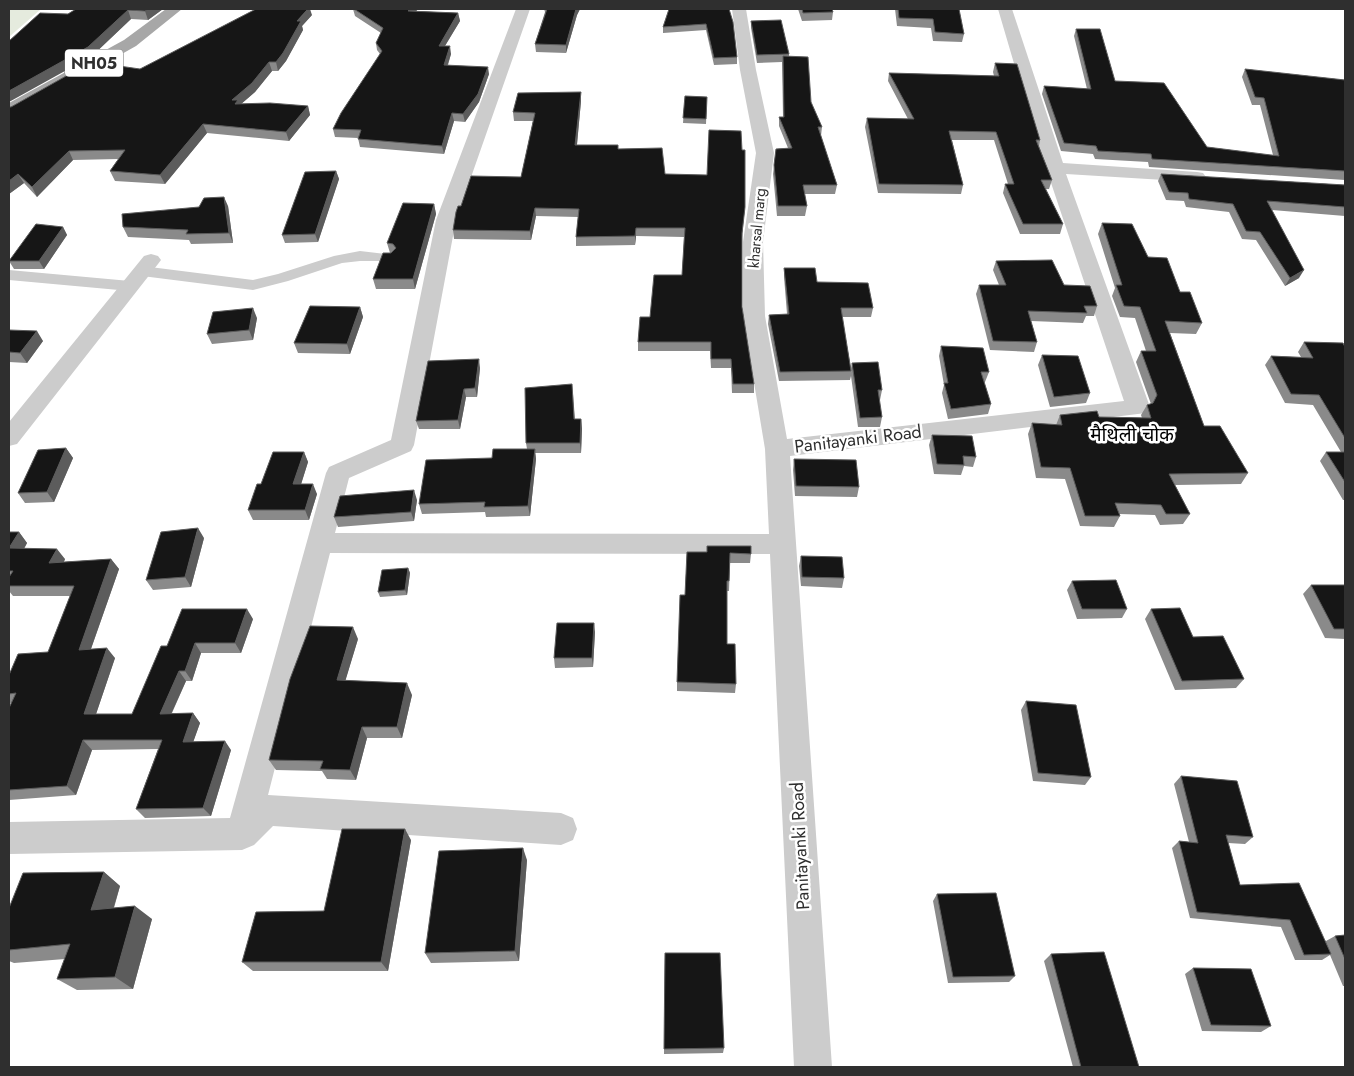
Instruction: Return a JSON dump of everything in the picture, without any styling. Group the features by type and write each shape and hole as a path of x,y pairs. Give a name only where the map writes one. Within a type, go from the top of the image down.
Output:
{"main road":[{"name":"NH05","path":"9,110 130,43 175,9"}],"street":[{"path":"242,834 338,473 402,445 446,220 523,9"},
{"name":"kharsal marg","path":"739,9 748,70 765,153 753,242 754,316 777,448"},
{"name":"Panitayanki Road","path":"813,1067 777,448 1138,407 1056,168 1005,9"},
{"path":"1056,168 1217,178"},
{"path":"9,276 141,272 253,285 283,278 339,259 360,256 389,258"},
{"path":"9,438 141,272"},
{"path":"320,543 783,544"},
{"path":"9,838 242,834 266,810 561,829"}],"shaded area":[{"path":"9,9 41,9 9,37"}],"building":[{"path":"76,9 149,9 145,11 128,10 88,47 9,91 9,41 40,13 68,14"},
{"path":"256,9 308,9 297,21 301,21 276,62 269,62 252,83 232,100 238,100 235,104 270,103 308,106 286,132 203,124 160,175 110,171 125,150 69,151 32,187 18,174 9,181 9,107 91,62 140,69"},
{"path":"354,9 410,9 408,11 458,13 439,46 450,46 444,65 488,67 478,94 463,114 452,113 442,146 358,139 361,130 333,129 341,113 382,51 376,43 383,28"},
{"path":"547,9 576,9 566,45 535,44"},
{"path":"669,9 729,9 733,22 737,57 714,58 706,24 663,27"},
{"path":"802,9 832,9 833,12 803,13"},
{"path":"898,9 959,9 964,34 935,32 933,19 899,18"},
{"path":"781,20 789,54 757,55 751,21"},
{"path":"1076,29 1100,29 1115,81 1164,83 1207,147 1279,156 1264,98 1255,97 1245,69 1345,80 1345,171 1152,159 1151,154 1098,151 1096,146 1064,143 1044,86 1091,89"},
{"path":"783,56 808,57 811,102 822,127 818,127 837,185 803,185 807,206 778,206 774,165 776,149 792,148 779,117 784,117"},
{"path":"995,63 1017,64 1040,140 1036,140 1052,180 1041,180 1063,224 1023,224 1005,184 1014,184 996,132 949,131 963,185 879,184 867,118 914,119 889,73 999,76"},
{"path":"581,92 575,145 618,145 618,149 662,148 665,174 707,175 709,130 741,131 742,150 745,150 742,307 754,384 733,384 731,359 711,359 711,342 638,342 640,317 650,317 654,275 682,275 685,228 636,228 635,236 576,237 579,209 535,208 530,231 453,230 458,206 461,206 471,176 521,177 535,113 513,112 518,93"},
{"path":"685,96 707,97 706,119 683,118"},
{"path":"336,171 315,234 282,235 305,172"},
{"path":"1161,174 1345,185 1345,207 1267,201 1304,270 1290,278 1260,232 1246,231 1233,204 1189,199 1188,193 1169,192"},
{"path":"224,197 229,233 186,234 188,230 123,227 122,214 199,207 204,198"},
{"path":"403,203 434,204 413,279 373,279 383,253 391,253 396,248 393,244 387,243"},
{"path":"1102,223 1132,224 1148,257 1167,258 1180,292 1190,292 1202,323 1165,321 1204,426 1220,426 1248,473 1169,474 1190,514 1166,514 1161,505 1115,503 1120,516 1085,516 1070,468 1041,467 1032,423 1062,425 1060,415 1097,411 1099,417 1151,418 1147,405 1153,403 1157,395 1141,351 1156,351 1140,307 1124,306 1116,285 1122,285"},
{"path":"36,224 63,227 39,261 9,261"},
{"path":"1052,260 1064,285 1090,286 1097,306 1084,306 1087,313 1028,311 1037,342 993,341 979,285 1006,285 996,261"},
{"path":"784,268 815,268 817,282 868,283 873,308 841,308 851,371 780,372 769,315 789,314"},
{"path":"310,306 360,307 347,344 294,343"},
{"path":"253,308 249,330 207,334 213,312"},
{"path":"9,330 37,331 20,353 9,352"},
{"path":"1304,342 1343,343 1345,347 1345,438 1319,395 1291,394 1271,356 1313,358"},
{"path":"941,346 983,348 989,372 981,372 991,404 951,409 944,383 948,383"},
{"path":"1042,355 1078,356 1090,393 1054,397"},
{"path":"479,359 475,388 464,389 458,420 416,421 428,361"},
{"path":"878,362 882,390 878,390 882,417 860,418 852,363"},
{"path":"572,384 574,419 581,419 580,443 526,443 525,388"},
{"path":"932,435 972,436 976,457 963,456 964,465 937,464"},
{"path":"66,448 47,492 18,493 38,450"},
{"path":"493,449 535,449 528,506 484,507 485,502 419,504 426,460 492,458"},
{"path":"273,452 304,452 293,484 313,484 305,510 248,510 257,484 261,484"},
{"path":"1326,452 1345,452 1345,482"},
{"path":"794,459 856,460 859,487 796,486"},
{"path":"414,490 411,512 334,517 340,496"},
{"path":"198,528 185,577 146,580 161,532"},
{"path":"9,532 19,532 9,548"},
{"path":"707,546 751,546 751,554 730,553 729,581 727,581 727,644 735,644 736,684 677,682 680,595 685,595 687,552 707,552"},
{"path":"9,548 57,549 49,563 111,559 79,650 107,648 84,714 132,714 161,646 167,646 182,609 247,609 235,643 195,643 185,671 179,671 160,714 193,713 183,742 225,741 203,808 136,809 162,740 83,740 67,786 9,790 9,708 16,693 9,694 9,675 18,654 48,652 74,586 9,586 9,577 13,571 9,571"},
{"path":"801,556 842,557 844,578 802,577"},
{"path":"408,568 405,590 378,592 382,570"},
{"path":"1116,580 1127,609 1082,609 1072,581"},
{"path":"1311,585 1345,585 1345,629 1334,629"},
{"path":"1180,608 1193,637 1223,636 1244,679 1182,681 1151,609"},
{"path":"557,623 594,623 592,658 554,658"},
{"path":"310,626 353,627 337,680 407,683 397,727 362,727 350,770 320,769 323,761 269,760 290,679"},
{"path":"1026,701 1076,705 1091,777 1038,773"},
{"path":"1181,776 1237,781 1253,837 1226,835 1240,885 1299,883 1331,954 1304,955 1290,920 1197,912 1179,841 1198,843"},
{"path":"342,829 405,829 381,962 242,962 256,912 324,911"},
{"path":"523,848 515,951 425,953 439,851"},
{"path":"104,872 91,910 135,906 115,977 57,979 70,944 9,950 9,908 23,873"},
{"path":"996,893 1015,976 953,977 937,894"},
{"path":"1345,935 1345,959 1335,936"},
{"path":"1104,952 1139,1067 1081,1067 1051,954"},
{"path":"665,953 720,953 724,1048 664,1049"},
{"path":"1193,968 1251,969 1271,1026 1211,1025"}],"district":[{"name":"मैथिली चोक","path":"1132,434"}]}
